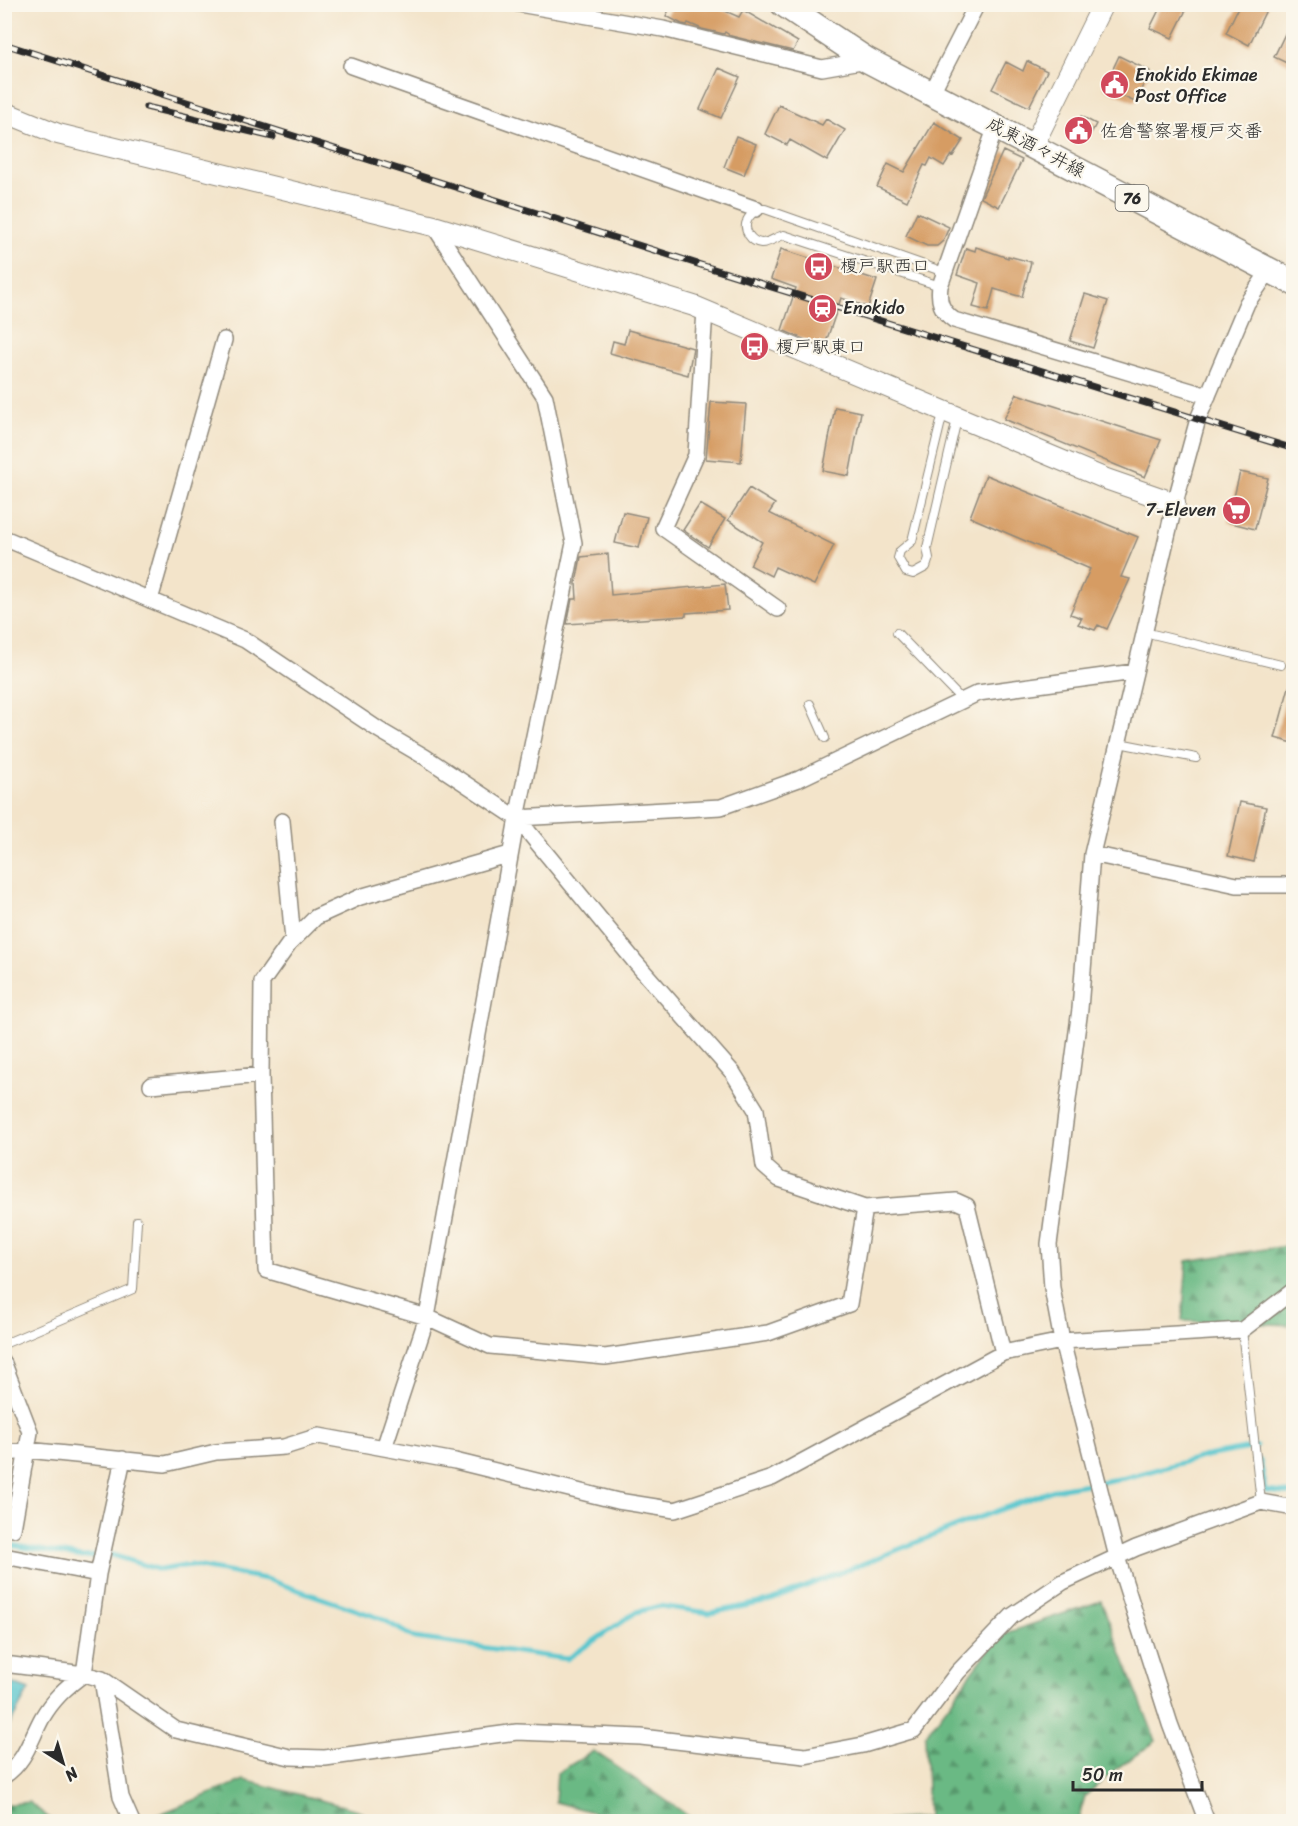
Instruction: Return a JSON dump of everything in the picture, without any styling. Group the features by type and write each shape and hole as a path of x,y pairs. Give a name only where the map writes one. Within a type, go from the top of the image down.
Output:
{"main road":[{"name":"成東酒々井線","path":"789,6 867,60 1286,275"}],"street":[{"path":"519,4 663,29 822,68 867,60"},
{"path":"932,92 976,4"},
{"path":"1033,146 1103,4"},
{"path":"351,66 756,209"},
{"path":"4,112 58,134 434,226 705,310 1106,479 1175,503"},
{"path":"996,126 942,279 939,298 948,316 954,320 1208,396"},
{"path":"384,1448 427,1317 510,854 574,543 545,397 434,226"},
{"path":"1207,1821 1170,1724 1117,1557 1062,1341 1052,1288 1049,1244 1080,1009 1092,854 1175,503 1198,419 1248,303 1286,275"},
{"path":"705,310 696,455 663,528 778,609"},
{"path":"150,600 224,340"},
{"path":"4,538 245,640 379,730 425,757 517,818 636,963 733,1073 756,1110 764,1166 778,1179 865,1208 956,1201 967,1206 1003,1353"},
{"path":"517,818 720,807 799,779 978,693 1134,672"},
{"path":"282,821 293,940"},
{"path":"510,854 360,897 316,917 293,940 262,982 261,1075 266,1270 427,1317 490,1346 604,1357 768,1333 849,1304 865,1208"},
{"path":"1092,854 1237,885 1293,885"},
{"path":"151,1085 261,1075"},
{"path":"4,1454 27,1450 165,1464 216,1452 284,1448 319,1436 455,1461 618,1501 675,1510 772,1478 1003,1353 1062,1341 1242,1330 1293,1290"},
{"path":"4,1364 30,1432 13,1529 4,1527"},
{"path":"4,1776 19,1765 43,1716 59,1693 84,1674 98,1574 123,1458"},
{"path":"4,1664 102,1678 176,1730 290,1757 325,1758 517,1732 641,1737 805,1756 863,1745 914,1730 958,1672 1012,1616 1062,1582 1117,1557 1262,1502 1293,1508"},
{"path":"4,1556 98,1574"},
{"path":"102,1678 121,1797 132,1821"}],"lane":[{"path":"756,209 765,209 942,279 784,235 769,242 760,243 752,239 746,230 747,221 756,209"},
{"path":"951,414 927,548 926,567 913,574 906,572 898,558 900,551 912,541 951,414"},
{"path":"1144,632 1281,665"},
{"path":"897,633 963,701"},
{"path":"810,704 825,738"},
{"path":"1119,743 1196,758"},
{"path":"4,1344 133,1289 137,1221"},
{"path":"1242,1330 1262,1502"}],"green space":[{"path":"1293,1245 1293,1325 1182,1321 1187,1261"},
{"path":"1101,1601 1156,1741 1116,1769 1085,1796 1078,1821 863,1822 928,1817 925,1736 1000,1635"},
{"path":"594,1751 696,1821 626,1821 555,1802 557,1773"},
{"path":"244,1780 358,1810 373,1821 147,1821"},
{"path":"29,1802 53,1821 5,1821 5,1805"}],"water":[{"path":"5,1681 29,1690 5,1733"}],"building":[{"path":"672,4 709,4 739,17 743,10 798,42 793,51 731,36 725,32 724,34 702,29 688,23 687,25 682,24 666,16"},
{"path":"1162,4 1189,4 1172,38 1150,28"},
{"path":"1240,4 1269,4 1249,45 1226,33"},
{"path":"1293,17 1293,66 1274,57"},
{"path":"1119,56 1150,71 1135,102 1104,88"},
{"path":"1027,61 1047,71 1029,107 992,89 1006,62 1023,71"},
{"path":"719,68 740,77 721,118 700,109"},
{"path":"779,105 822,125 826,119 845,130 827,161 790,140 787,145 765,134"},
{"path":"1081,116 1096,124 1087,141 1072,132"},
{"path":"934,122 963,140 953,156 951,155 944,166 931,158 927,166 924,165 907,201 877,187 888,164 904,172"},
{"path":"736,136 756,144 744,175 724,167"},
{"path":"1003,151 1022,160 999,207 981,198"},
{"path":"917,212 949,227 943,241 937,246 927,246 906,236"},
{"path":"976,247 1008,258 1008,256 1031,262 1022,297 994,289 988,311 973,307 980,283 957,275 966,248 975,251"},
{"path":"781,249 877,280 868,307 841,298 824,348 782,330 796,288 771,279"},
{"path":"1085,294 1108,301 1093,348 1070,341"},
{"path":"628,330 693,348 688,375 610,353 613,341 624,344"},
{"path":"1017,394 1161,440 1145,477 1004,419"},
{"path":"711,402 746,404 741,462 706,459"},
{"path":"835,407 861,412 849,476 823,471"},
{"path":"1240,472 1268,478 1255,529 1228,522"},
{"path":"986,475 1138,537 1121,577 1130,579 1107,629 1098,625 1095,630 1078,624 1082,618 1070,614 1090,569 970,517"},
{"path":"749,488 775,504 769,513 834,545 814,585 775,567 771,576 750,565 762,542 728,520"},
{"path":"700,504 725,519 708,547 683,530"},
{"path":"623,512 647,517 639,548 615,543"},
{"path":"608,554 611,595 725,584 728,610 686,613 686,616 567,624 572,599 577,599 576,583 581,557"},
{"path":"1289,687 1293,687 1293,743 1275,738"},
{"path":"1240,802 1266,807 1254,862 1228,856"}],"waterway":[{"path":"4,1544 82,1557 112,1555 160,1570 190,1565 266,1579 380,1618 415,1638 567,1659 636,1612 660,1606 710,1613 769,1601 1056,1489 1125,1478 1206,1456 1256,1447"},
{"path":"1260,1461 1266,1491 1294,1494"}],"railway":[{"path":"4,44 704,266 1294,449"},
{"path":"146,107 273,137"}],"place":[{"name":"Enokido Ekimae Post Office","path":"1114,85"},
{"name":"佐倉警察署榎戸交番","path":"1079,131"},
{"name":"榎戸駅西口","path":"819,266"},
{"name":"Enokido","path":"822,308"},
{"name":"榎戸駅東口","path":"755,347"},
{"name":"7-Eleven","path":"1237,510"}]}
